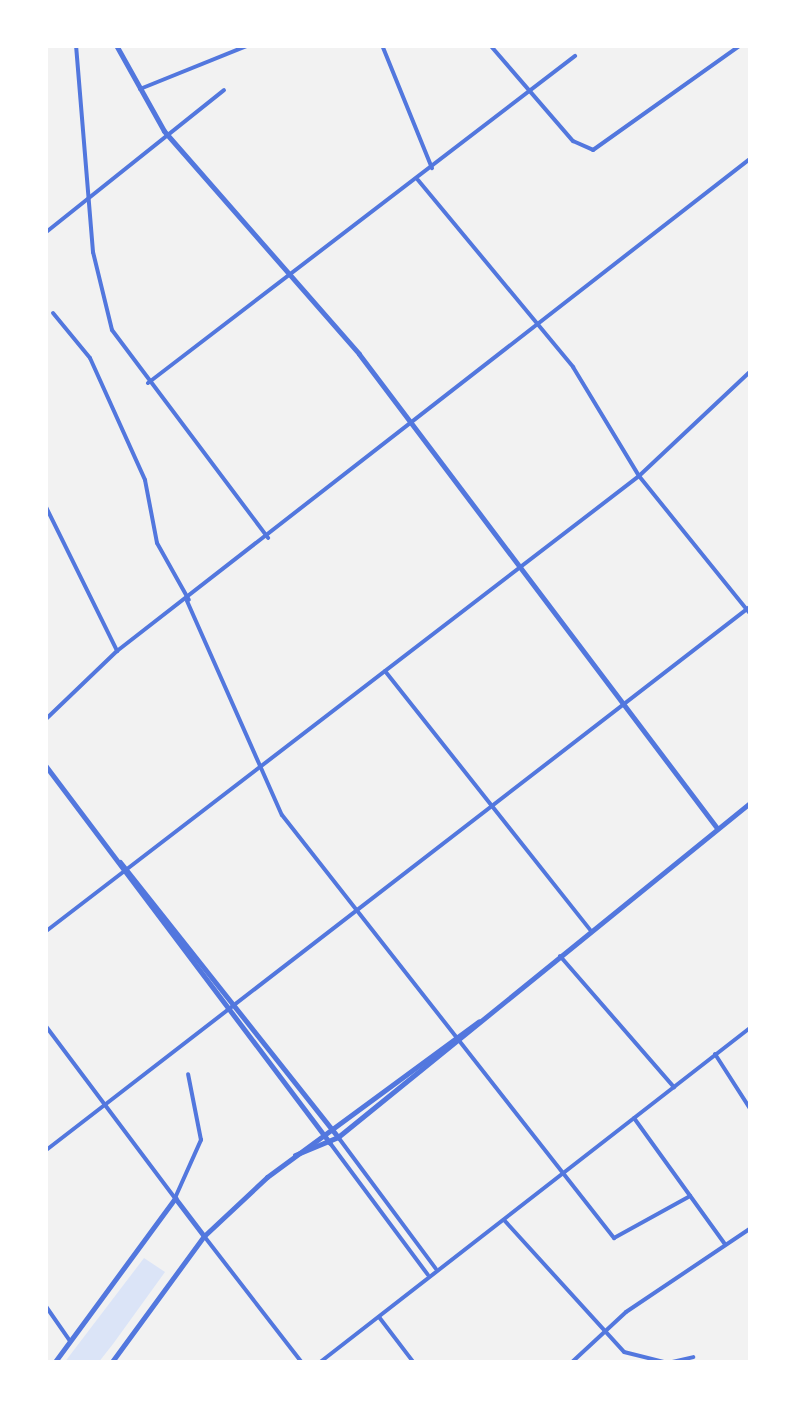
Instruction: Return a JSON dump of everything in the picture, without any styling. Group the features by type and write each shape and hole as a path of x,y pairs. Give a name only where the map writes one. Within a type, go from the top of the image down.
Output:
{"street":[{"path":"76,45 89,194 107,315 148,383 268,538"},
{"path":"116,45 164,131 412,422 717,828"},
{"path":"140,89 249,45"},
{"path":"382,45 432,168"},
{"path":"490,45 573,141 593,150 630,133 741,45"},
{"path":"148,383 575,56"},
{"path":"45,233 164,131 224,90"},
{"path":"45,720 117,651 268,538 534,321 751,158"},
{"path":"45,1151 620,702 750,610 640,476 534,321 418,180"},
{"path":"53,313 90,358 145,480 156,544 188,601 255,771 355,909 614,1238 690,1196"},
{"path":"45,932 640,476 751,371"},
{"path":"45,505 117,651"},
{"path":"385,672 590,931"},
{"path":"45,765 117,860 123,874 428,1275"},
{"path":"295,1155 330,1143 399,1090 751,802"},
{"path":"117,860 130,869 330,1126 436,1270"},
{"path":"172,938 179,933"},
{"path":"560,956 674,1087"},
{"path":"110,1363 204,1236 330,1126 455,1032 486,1017"},
{"path":"45,1025 302,1363"},
{"path":"319,1363 751,1027"},
{"path":"715,1054 751,1110"},
{"path":"54,1363 175,1198 200,1140 188,1074"},
{"path":"392,1080 399,1090"},
{"path":"634,1118 726,1245"},
{"path":"503,1220 603,1332 638,1357 694,1357"},
{"path":"572,1363 603,1332 751,1228"},
{"path":"45,1304 70,1341"},
{"path":"379,1316 414,1363"}],"shaded area":[{"path":"144,1258 165,1272 113,1344 98,1363 64,1363"}]}
